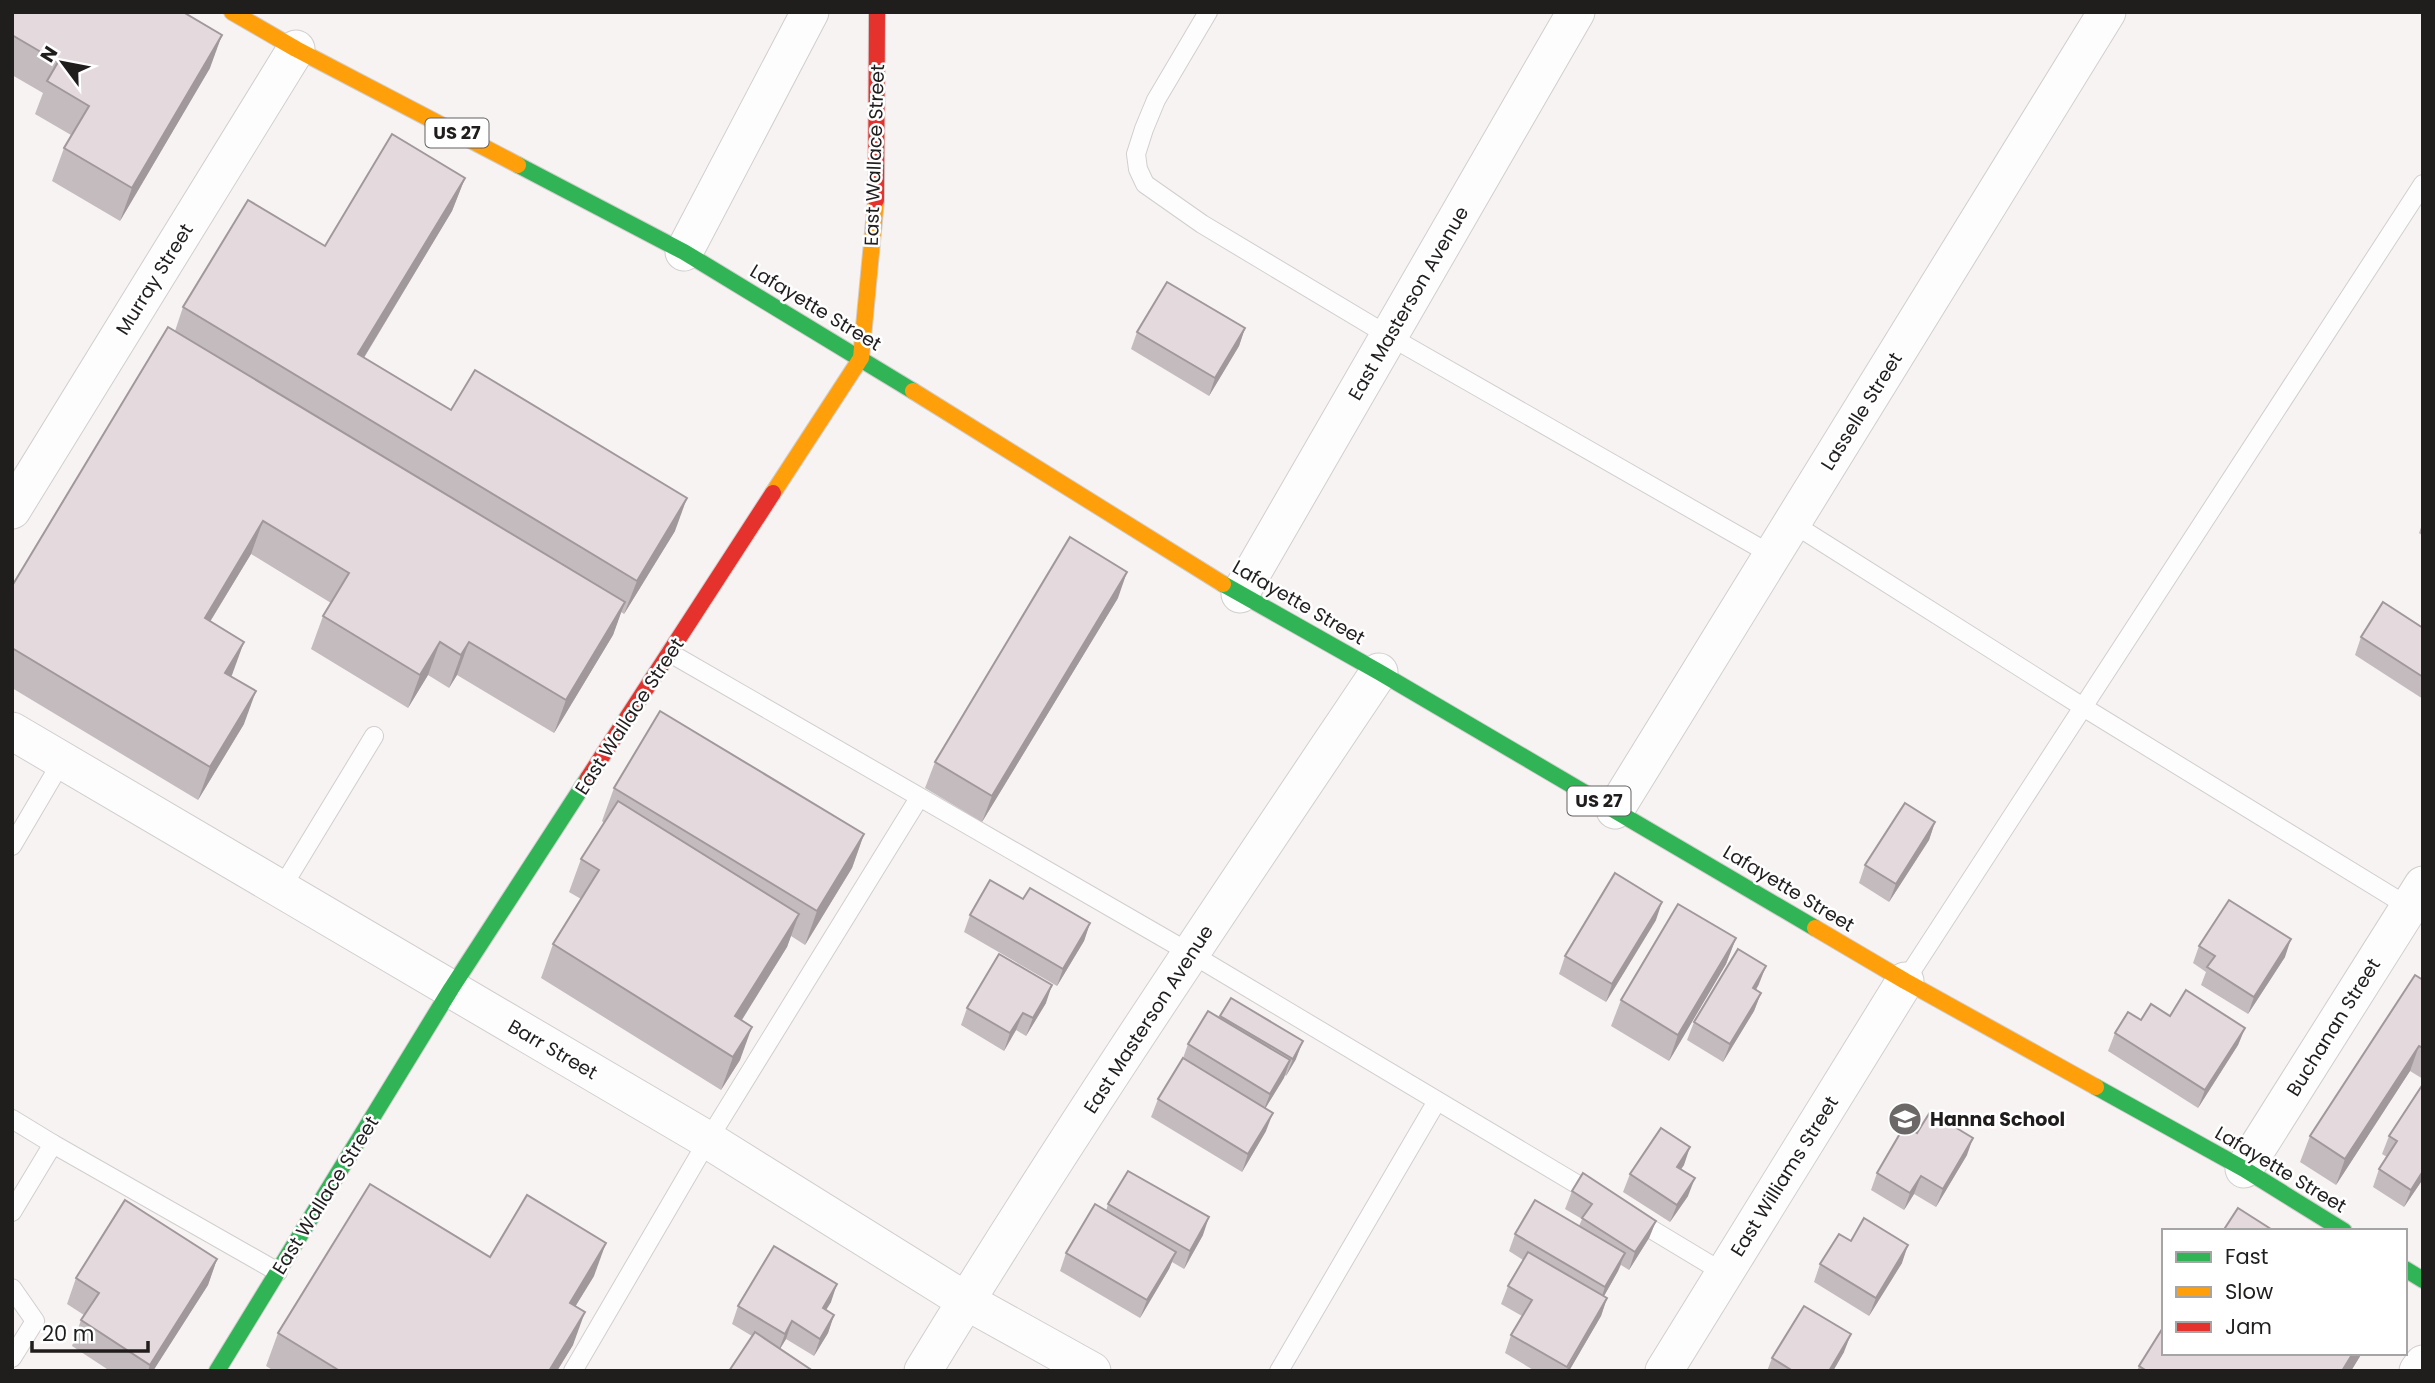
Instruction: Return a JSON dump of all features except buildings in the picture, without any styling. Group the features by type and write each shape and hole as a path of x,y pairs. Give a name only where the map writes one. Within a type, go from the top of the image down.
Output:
{"main road":[{"name":"Lafayette Street","path":"232,12 296,49 684,252 861,358 1240,594 1379,672 1905,981 2244,1169 2341,1229"},
{"name":"East Wallace Street","path":"217,1371 451,989 861,358 876,202 877,12"},
{"path":"2407,1270 2423,1280"}],"street":[{"path":"684,252 810,12"},
{"name":"East Masterson Avenue","path":"1240,594 1576,12"},
{"name":"Lasselle Street","path":"1615,810 2107,12"},
{"name":"Murray Street","path":"12,510 296,49"},
{"name":"East Masterson Avenue","path":"923,1371 1190,953 1379,672"},
{"name":"Barr Street","path":"12,732 708,1140 966,1301 1092,1371"},
{"name":"Buchanan Street","path":"2244,1169 2418,902"},
{"name":"East Williams Street","path":"1664,1371 1905,981"},
{"path":"2418,1371 2423,1363"}],"lane":[{"path":"1208,12 1156,100 1144,129 1136,154 1138,169 1145,184 1202,224 1772,555"},
{"path":"1905,981 2423,184"},
{"path":"1792,523 2083,707 2418,902"},
{"path":"670,653 1190,953 1724,1273"},
{"path":"281,889 374,736"},
{"path":"12,846 62,761"},
{"path":"573,1371 708,1140 919,798"},
{"path":"1279,1371 1437,1101"},
{"path":"12,1119 278,1272"},
{"path":"12,1212 53,1144"},
{"path":"12,1288 35,1321 12,1358"}],"traffic: fast":[{"path":"518,165 684,252 913,391"},
{"path":"1223,584 1379,672 1815,928"},
{"path":"217,1371 451,989 588,778"},
{"path":"2096,1087 2244,1169 2341,1229"},
{"path":"2407,1270 2423,1280"}],"traffic: slow":[{"path":"232,12 296,49 518,165"},
{"path":"773,493 861,358 876,200"},
{"path":"913,391 1223,584"},
{"path":"1815,928 2096,1087"}],"traffic: jam":[{"path":"876,200 877,12"},
{"path":"588,778 773,493"}],"place":[{"name":"Hanna School","path":"1905,1119"}]}
